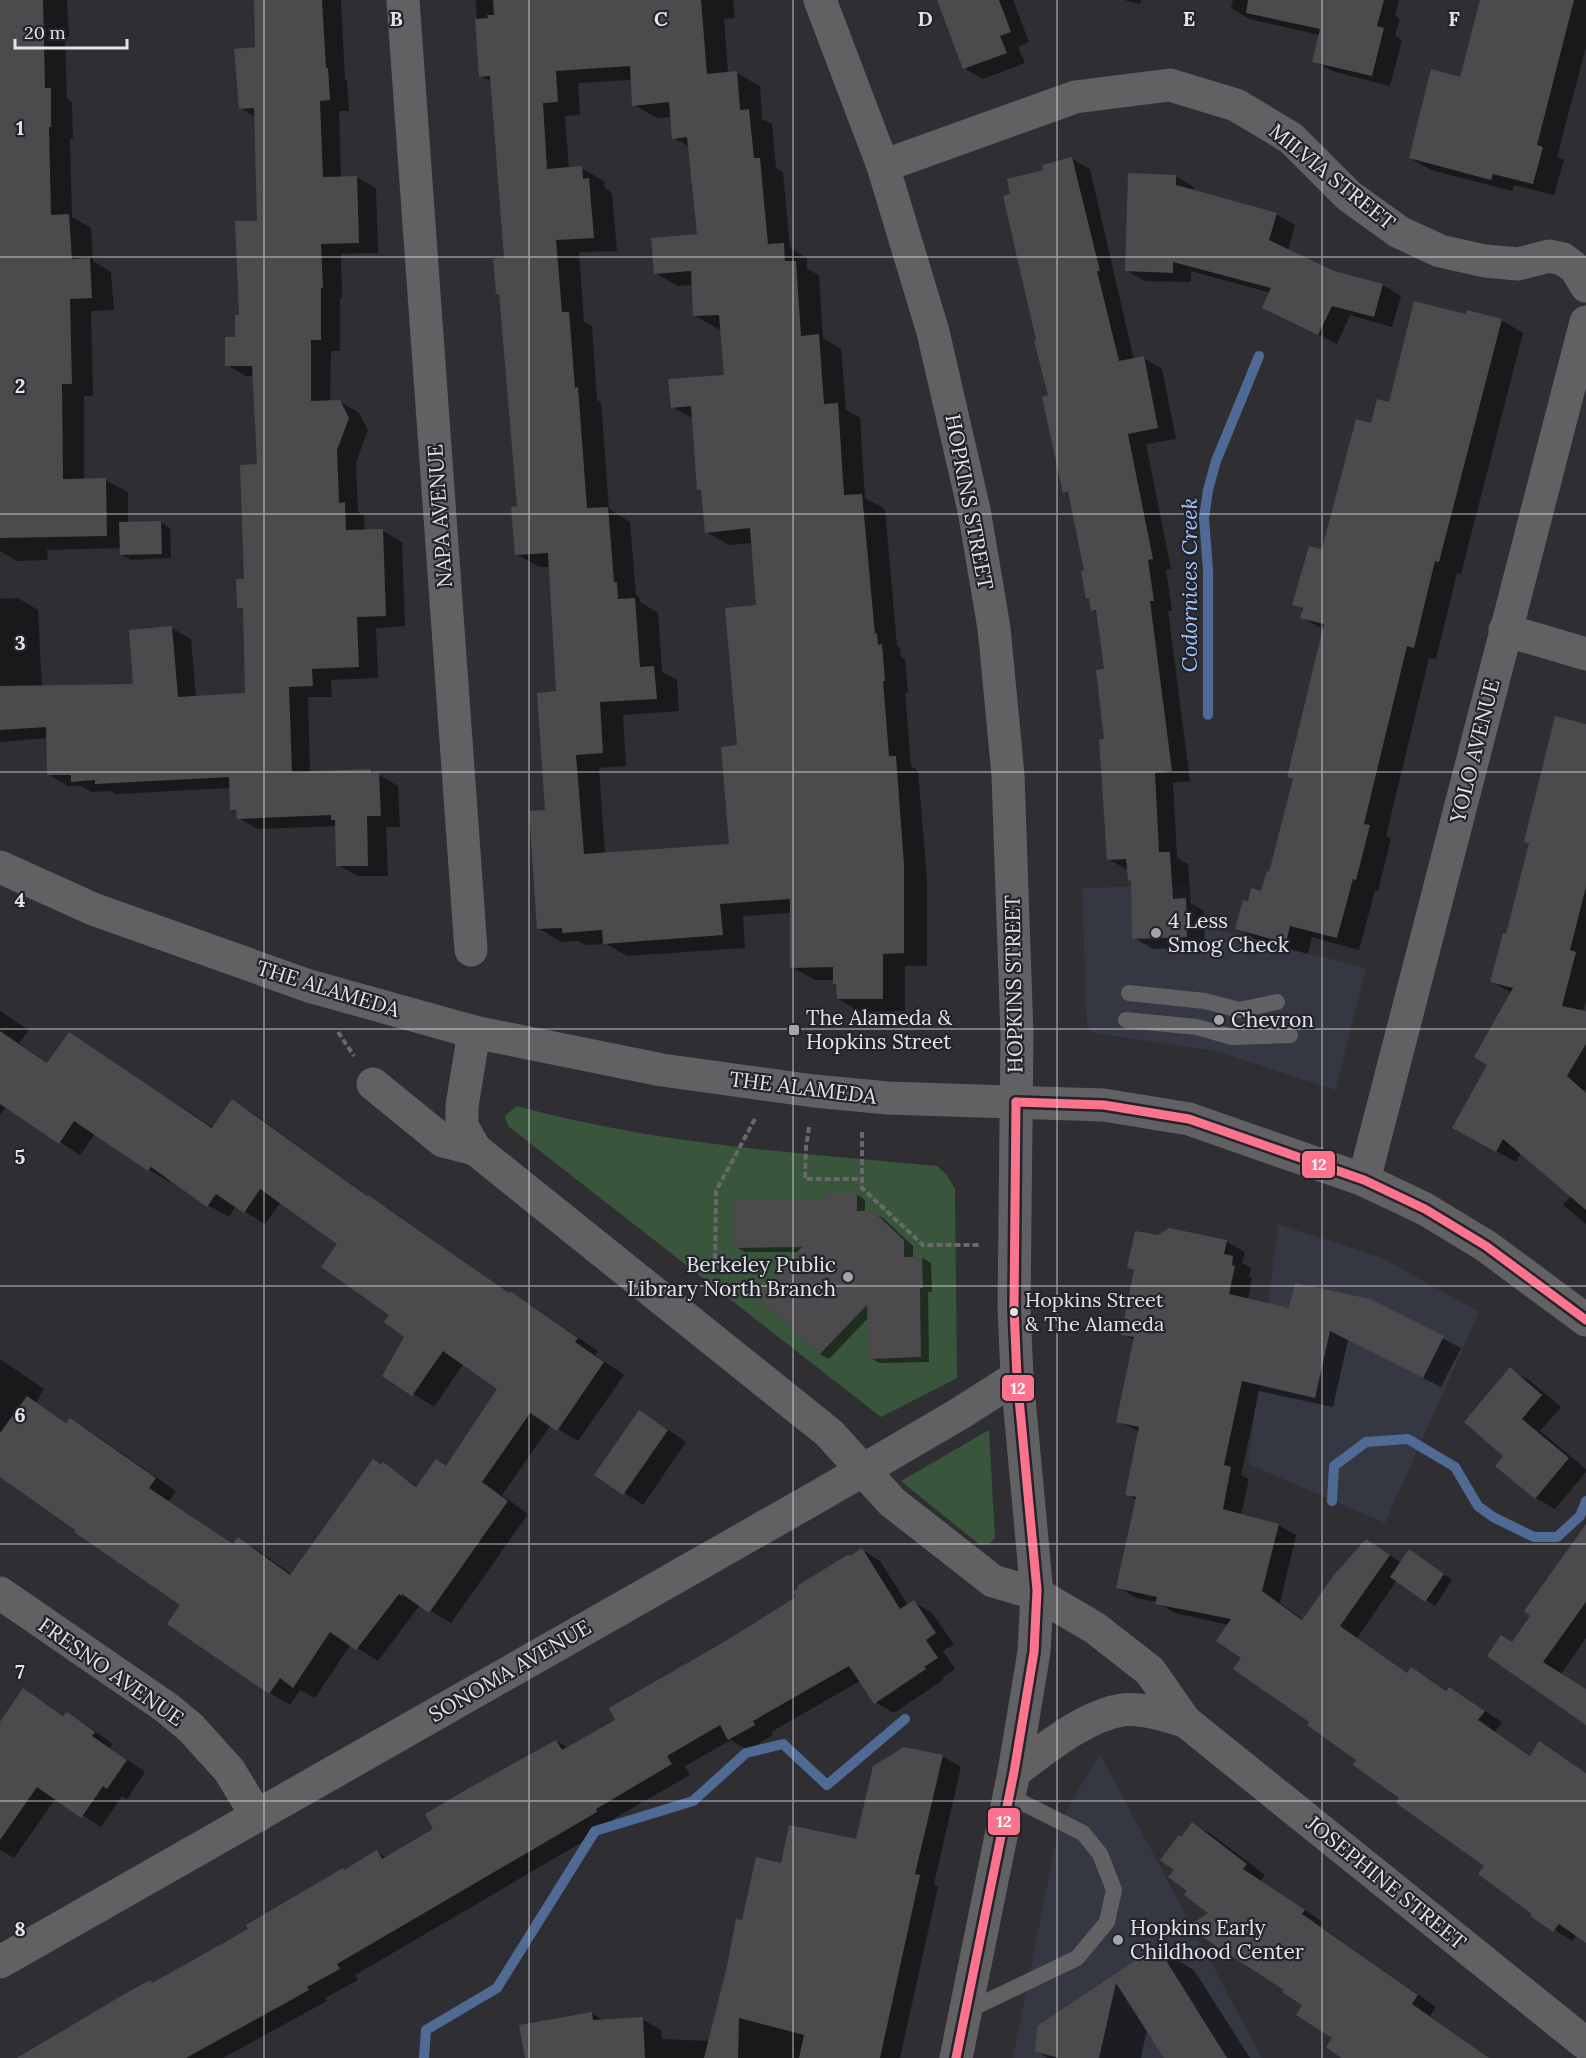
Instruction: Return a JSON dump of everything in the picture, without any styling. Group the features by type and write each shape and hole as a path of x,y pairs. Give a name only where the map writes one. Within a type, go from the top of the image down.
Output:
{"street":[{"name":"NAPA AVENUE","path":"403,0 471,950"},
{"name":"HOPKINS STREET","path":"820,0 883,166 933,332 974,510 993,628 1008,775 1017,1035 1014,1308 1017,1377 1037,1594 1034,1652 1012,1784 956,2058"},
{"name":"MILVIA STREET","path":"883,166 1075,97 1170,85 1236,105 1291,138 1349,196 1399,232 1440,251 1485,261 1518,264 1549,256 1563,259 1581,278"},
{"name":"YOLO AVENUE","path":"1364,1180 1586,322"},
{"path":"1505,630 1586,654"},
{"name":"THE ALAMEDA","path":"0,867 93,909 309,986 474,1032 662,1070 814,1091 872,1098 1104,1104 1189,1119 1364,1180 1425,1209 1486,1246 1586,1320"},
{"name":"JOSEPHINE STREET","path":"474,1032 462,1106 462,1126 475,1149 829,1433 892,1502 993,1581 1037,1594 1095,1628 1150,1671 1185,1721 1586,2044"},
{"name":"JOSEPHINE STREET","path":"373,1084 443,1141 475,1149"},
{"name":"SONOMA AVENUE","path":"0,1962 863,1470 1017,1377"},
{"name":"FRESNO AVENUE","path":"0,1593 167,1708 191,1728 236,1780 257,1816"},
{"name":"JOSEPHINE STREET","path":"1012,1784 1056,1741 1086,1723 1123,1709 1156,1713 1185,1721"}],"lane":[{"path":"1129,993 1205,1001 1239,1010 1277,1002"},
{"path":"1126,1020 1197,1027 1232,1038 1290,1035"},
{"path":"967,2011 1077,1958 1107,1922 1114,1890 1100,1854 1083,1833 1012,1784"}],"path":[{"path":"309,986 373,1084"},
{"path":"768,1266 715,1265 716,1191 772,1085"},
{"path":"814,1091 806,1147 805,1179 863,1179"},
{"path":"862,1165 862,1188 923,1245 940,1245"}],"shaded area":[{"path":"1186,885 1202,926 1366,968 1336,1090 1215,1051 1094,1033 1087,1027 1082,888"},
{"path":"1278,1224 1382,1258 1479,1312 1385,1523 1248,1464"},
{"name":"Hopkins Early Childhood Center","path":"1100,1754 1262,2058 1013,2058 1060,1821"}],"green space":[{"path":"517,1106 621,1130 673,1138 778,1151 937,1166 946,1174 955,1189 957,1378 881,1417 508,1126 505,1116"},
{"path":"989,1430 995,1538 989,1544 980,1545 901,1481"}],"building":[{"path":"0,0 43,0 45,88 51,88 51,127 49,127 51,215 69,214 72,259 90,258 92,298 70,299 72,384 62,384 63,479 106,478 107,536 0,538"},
{"path":"254,0 322,0 330,100 320,101 323,177 357,176 359,243 321,244 323,288 321,288 321,340 311,340 311,401 340,400 349,418 337,450 339,503 345,502 346,530 383,529 386,616 357,617 359,667 312,669 313,686 289,687 292,772 371,769 371,773 379,773 381,816 367,816 368,866 336,866 335,820 331,820 331,815 237,819 236,810 230,810 229,777 95,784 95,780 71,782 71,775 47,775 46,727 0,730 0,686 133,684 129,630 172,626 178,697 245,693 243,608 237,608 236,579 244,579 240,465 257,464 252,366 225,366 225,337 235,337 235,315 239,315 235,221 257,221 254,108 239,109 234,49 255,47"},
{"path":"493,0 701,0 707,74 737,71 740,110 749,109 754,158 760,158 768,244 784,243 785,261 796,261 801,336 819,334 824,404 838,403 844,495 862,494 875,634 877,633 878,645 882,644 889,756 896,756 904,865 904,953 883,954 883,999 837,999 836,984 833,984 833,967 790,968 790,899 720,904 723,935 603,944 602,930 562,933 562,928 537,929 529,811 545,810 537,693 556,691 548,553 515,555 511,507 517,506 499,294 496,294 493,259 504,258 490,76 479,77 475,19 494,15","holes":["630,66 632,106 669,102 672,139 687,137 697,234 651,238 654,274 691,271 693,316 719,315 724,375 668,379 671,408 691,406 697,490 701,490 705,533 750,528 756,605 725,608 737,745 721,747 729,844 584,854 576,755 603,753 600,702 657,699 654,666 640,667 635,598 618,599 617,582 614,582 608,507 587,508 578,387 575,388 569,312 562,312 556,240 594,238 589,178 583,179 582,166 547,169 543,103 558,102 556,71"]},
{"path":"937,0 999,0 1011,32 1000,36 1007,53 963,69"},
{"path":"1248,0 1384,0 1377,26 1384,28 1372,76 1312,62 1320,29 1246,13"},
{"path":"1480,0 1574,0 1537,145 1543,147 1533,184 1493,174 1491,180 1409,158 1431,69 1460,77"},
{"path":"1072,157 1119,361 1144,356 1158,428 1128,434 1153,559 1148,560 1154,601 1150,601 1172,771 1155,773 1159,852 1170,852 1173,899 1186,898 1187,937 1132,939 1131,880 1128,881 1126,859 1107,860 1099,739 1104,739 1096,670 1104,669 1096,610 1091,611 1089,598 1086,599 1081,571 1084,570 1068,492 1063,493 1042,397 1048,395 1003,196 1010,194 1007,179 1043,170 1042,165"},
{"path":"1128,173 1176,175 1176,185 1277,213 1269,240 1334,271 1383,284 1374,317 1332,306 1318,335 1262,308 1271,288 1173,262 1173,273 1125,271"},
{"path":"1414,301 1466,314 1467,310 1502,319 1439,562 1435,561 1414,648 1407,646 1364,824 1370,825 1356,880 1353,879 1337,938 1290,926 1286,943 1235,929 1243,900 1248,901 1251,888 1261,891 1267,871 1269,872 1293,779 1287,777 1324,624 1300,618 1303,608 1292,605 1309,546 1322,549 1356,419 1371,423 1377,399 1389,402"},
{"path":"161,521 162,554 120,555 119,522"},
{"path":"1555,716 1586,724 1586,887 1570,950 1576,952 1562,1006 1586,1011 1586,1044 1567,1076 1586,1093 1586,1210 1503,1139 1496,1152 1452,1128 1487,1065 1474,1057 1513,988 1490,982 1503,933 1506,934 1529,843 1524,842"},
{"path":"0,1031 47,1063 69,1032 212,1128 232,1099 367,1196 578,1338 575,1342 604,1362 557,1431 530,1413 482,1482 508,1501 429,1613 399,1594 356,1650 330,1632 293,1688 280,1678 269,1694 167,1624 180,1605 74,1532 75,1530 0,1477 0,1433 27,1396 66,1423 70,1418 156,1478 149,1488 233,1544 238,1537 290,1575 373,1459 381,1465 383,1462 416,1487 436,1459 446,1466 497,1389 443,1351 412,1396 382,1376 404,1337 384,1322 389,1315 321,1267 337,1244 260,1189 244,1213 216,1194 207,1207 151,1167 148,1171 74,1121 59,1144 0,1104"},
{"name":"Berkeley Public Library North Branch","path":"825,1193 857,1193 857,1211 873,1211 904,1240 904,1257 922,1257 921,1357 869,1359 867,1305 819,1355 756,1295 802,1247 734,1248 734,1200 826,1199"},
{"path":"1169,1228 1227,1240 1224,1254 1233,1256 1232,1265 1235,1266 1229,1294 1289,1308 1295,1283 1370,1299 1444,1336 1423,1378 1330,1331 1315,1398 1242,1381 1224,1465 1231,1467 1223,1509 1279,1524 1262,1591 1302,1620 1334,1575 1366,1539 1390,1555 1340,1626 1407,1673 1411,1667 1446,1691 1449,1687 1485,1711 1478,1720 1530,1756 1539,1741 1586,1773 1586,1943 1559,1924 1553,1932 1530,1916 1532,1914 1478,1874 1484,1866 1396,1803 1399,1798 1353,1765 1356,1760 1307,1725 1309,1722 1233,1669 1241,1658 1216,1641 1231,1619 1155,1604 1157,1597 1116,1588 1136,1497 1125,1495 1139,1427 1116,1422 1134,1337 1121,1335 1134,1270 1127,1268 1135,1231 1158,1235"},
{"path":"1510,1367 1542,1395 1522,1419 1569,1458 1535,1499 1495,1466 1503,1456 1464,1422"},
{"path":"639,1410 668,1430 623,1495 594,1475"},
{"path":"1586,1524 1586,1602 1543,1662 1586,1689 1586,1725 1487,1656 1501,1635 1512,1642 1530,1616 1524,1611"},
{"path":"862,1548 900,1609 914,1600 936,1633 926,1640 938,1658 924,1667 926,1669 874,1704 849,1666 753,1721 755,1725 728,1740 720,1725 667,1756 672,1764 596,1809 597,1812 337,1964 340,1969 307,1987 309,1990 186,2058 17,2058 121,1996 150,1980 152,1983 248,1929 246,1925 343,1868 344,1870 377,1850 382,1859 433,1829 425,1814 469,1788 556,1740 562,1750 615,1720 609,1708 724,1642 796,1597 793,1592 798,1588 797,1586"},
{"path":"1409,1549 1444,1574 1425,1602 1390,1577"},
{"path":"23,1688 63,1716 67,1712 95,1732 92,1736 127,1760 107,1789 103,1786 81,1818 37,1787 0,1840 0,1722"},
{"path":"904,1747 943,1755 915,1874 920,1875 880,2058 799,2058 804,2035 739,2018 738,2058 704,2058 736,1919 742,1920 756,1857 781,1863 789,1825 856,1839 873,1766"},
{"path":"1192,1822 1247,1864 1243,1869 1305,1910 1302,1914 1418,1995 1412,2004 1489,2058 1341,2058 1326,2047 1332,2038 1296,2015 1302,2005 1282,1992 1284,1990 1187,1927 1208,1913 1184,1895 1187,1891 1168,1877 1174,1870 1160,1860"},
{"path":"1157,1946 1227,2058 1164,2058 1116,1983 1099,2058 1060,2058 1035,2052 1037,2026"},
{"path":"592,2012 593,2020 643,2017 645,2058 525,2058 519,2025"}],"waterway":[{"name":"Codornices Creek","path":"1208,715 1208,570 1204,518 1208,490 1216,461 1259,356"},
{"name":"Codornices Creek","path":"1332,1501 1334,1466 1366,1442 1408,1439 1455,1467 1478,1506 1493,1517 1534,1537 1557,1537 1580,1516 1586,1501"},
{"name":"Codornices Creek","path":"424,2058 426,2030 497,1988 595,1831 693,1801 746,1753 783,1744 827,1785 905,1719"}],"transit line":[{"name":"12","path":"1016,1102 1104,1105 1189,1119 1364,1180 1425,1209 1486,1246 1586,1320"},
{"name":"12","path":"956,2058 1014,1772 1034,1652 1037,1590 1017,1377 1014,1308 1016,1102"}],"place":[{"name":"4 Less Smog Check","path":"1156,933"},
{"name":"Chevron","path":"1219,1020"},
{"name":"The Alameda & Hopkins Street","path":"794,1030"},
{"name":"Berkeley Public Library North Branch","path":"848,1277"},
{"name":"Hopkins Street & The Alameda","path":"1014,1312"},
{"name":"Hopkins Early Childhood Center","path":"1118,1940"}]}
